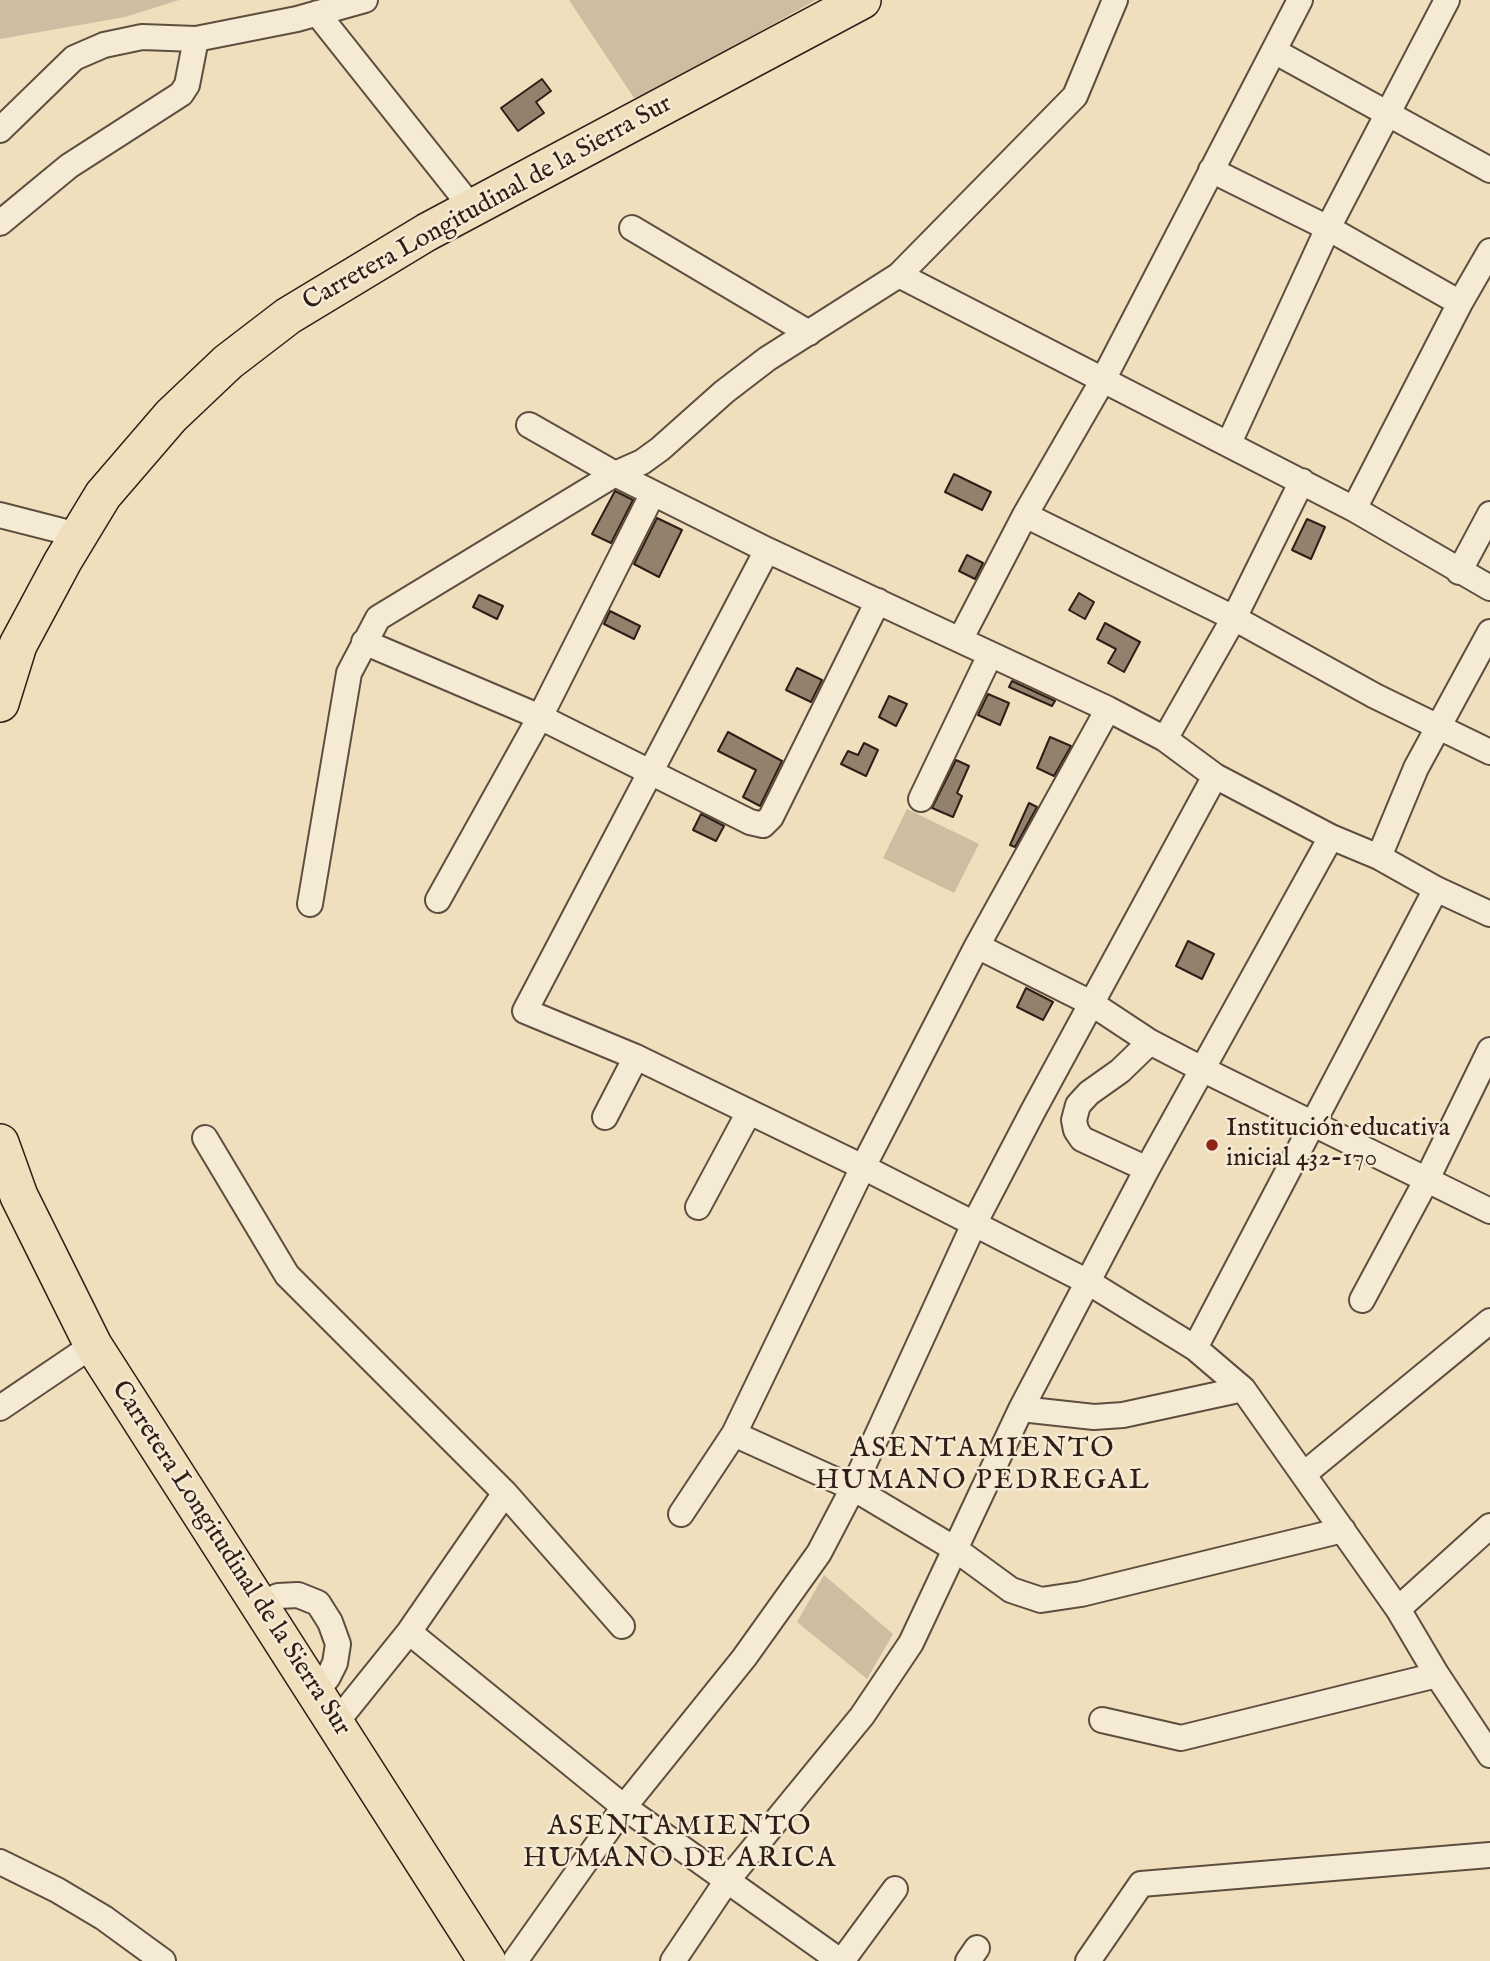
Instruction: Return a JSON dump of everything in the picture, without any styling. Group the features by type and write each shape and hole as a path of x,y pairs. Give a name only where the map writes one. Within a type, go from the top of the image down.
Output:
{"highway":[{"name":"Carretera Longitudinal de la Sierra Sur","path":"0,703 18,645 103,495 171,416 228,362 288,316 426,232 862,0"},
{"name":"Carretera Longitudinal de la Sierra Sur","path":"0,1143 19,1196 93,1345 487,1961"}],"street":[{"path":"0,130 74,58 104,45 142,37 196,39 365,0"},
{"path":"310,904 349,673 378,618 615,474 642,462 767,359 865,294 899,275 1075,96 1115,0"},
{"path":"960,640 1026,515 1104,378 1300,0"},
{"path":"1229,443 1328,228 1447,0"},
{"path":"317,13 472,208"},
{"path":"0,223 69,166 181,94 187,85 196,39"},
{"path":"1274,51 1490,170"},
{"path":"1211,170 1328,228 1460,303"},
{"path":"632,228 809,333"},
{"path":"1354,509 1460,303 1490,251"},
{"path":"899,275 1302,481 1490,589"},
{"path":"529,425 615,474 767,550 1108,709 1165,739 1215,776 1331,837 1379,857 1436,889 1490,914"},
{"path":"1165,739 1234,618 1302,481"},
{"path":"438,900 540,718 653,493"},
{"path":"1459,572 1490,514"},
{"path":"0,515 78,535"},
{"path":"1026,515 1234,618 1376,696 1490,752"},
{"path":"767,550 525,1011 636,1057 863,1167 1088,1282 1195,1348 1243,1389 1398,1609 1437,1675 1490,1755"},
{"path":"364,642 540,718 750,822 763,825 771,817 878,601"},
{"path":"1379,857 1416,768 1490,632"},
{"path":"921,799 989,655"},
{"path":"681,1514 734,1434 863,1167 977,946 1108,709"},
{"path":"515,1961 624,1807 744,1658 819,1553 853,1488 974,1224 1032,1111 1215,776"},
{"path":"673,1961 726,1882 862,1716 911,1643 1021,1409 1147,1169 1331,837"},
{"path":"1195,1348 1436,889"},
{"path":"977,946 1091,1003 1150,1042 1202,1069 1490,1212"},
{"path":"1147,1169 1082,1139 1074,1120 1078,1105 1089,1093 1120,1072 1150,1042"},
{"path":"1362,1300 1426,1181 1490,1050"},
{"path":"606,1117 636,1057"},
{"path":"1032,1111 1074,1120"},
{"path":"698,1207 749,1112"},
{"path":"205,1138 288,1275 505,1493 622,1626"},
{"path":"1304,1474 1490,1321"},
{"path":"0,1408 93,1345"},
{"path":"1021,1409 1094,1417 1123,1415 1243,1389"},
{"path":"734,1434 853,1488 955,1549 1011,1590 1041,1600 1081,1594 1343,1530"},
{"path":"335,1724 409,1632 505,1493"},
{"path":"1398,1609 1490,1526"},
{"path":"258,1606 278,1596 298,1595 318,1603 330,1622 338,1644 335,1663 315,1694"},
{"path":"409,1632 624,1807 726,1882 841,1961 895,1889"},
{"path":"1102,1720 1181,1738 1437,1675"},
{"path":"1088,1961 1141,1884 1490,1855"},
{"path":"0,1862 57,1890 104,1918 163,1961"}],"shaded area":[{"path":"0,0 179,0 125,17 0,39"},
{"path":"569,0 816,0 697,67 667,91 634,98"},
{"path":"907,809 979,844 954,893 883,858"},
{"path":"824,1575 893,1634 867,1679 797,1622"}],"building":[{"path":"542,79 551,91 536,102 544,113 518,131 501,108"},
{"path":"954,474 991,492 982,510 945,492"},
{"path":"615,491 633,500 611,543 592,534"},
{"path":"657,518 682,530 659,577 634,564"},
{"path":"1307,519 1325,527 1311,559 1292,550"},
{"path":"967,555 983,563 975,579 959,571"},
{"path":"1079,593 1094,602 1085,619 1069,610"},
{"path":"479,595 503,606 497,619 473,607"},
{"path":"610,611 640,626 634,639 604,624"},
{"path":"1105,623 1140,642 1124,672 1108,663 1116,649 1097,639"},
{"path":"797,668 822,680 811,702 786,690"},
{"path":"1012,681 1055,701 1052,706 1009,687"},
{"path":"988,694 1009,703 1000,725 978,715"},
{"path":"889,696 907,704 896,726 879,717"},
{"path":"728,732 782,761 760,806 743,797 756,770 718,751"},
{"path":"1050,737 1071,746 1054,776 1037,768"},
{"path":"864,743 878,750 866,776 841,764 848,751 858,755"},
{"path":"956,760 969,766 957,793 962,796 953,817 932,808"},
{"path":"1029,803 1037,807 1015,847 1010,845"},
{"path":"701,814 724,826 716,841 693,830"},
{"path":"1188,941 1214,954 1202,979 1176,966"},
{"path":"1026,988 1053,1002 1043,1020 1017,1007"}],"place":[{"name":"Institución educativa inicial 432-170","path":"1212,1145"}],"district":[{"name":"ASENTAMIENTO HUMANO PEDREGAL","path":"983,1466"},
{"name":"ASENTAMIENTO HUMANO DE ARICA","path":"680,1844"}]}
